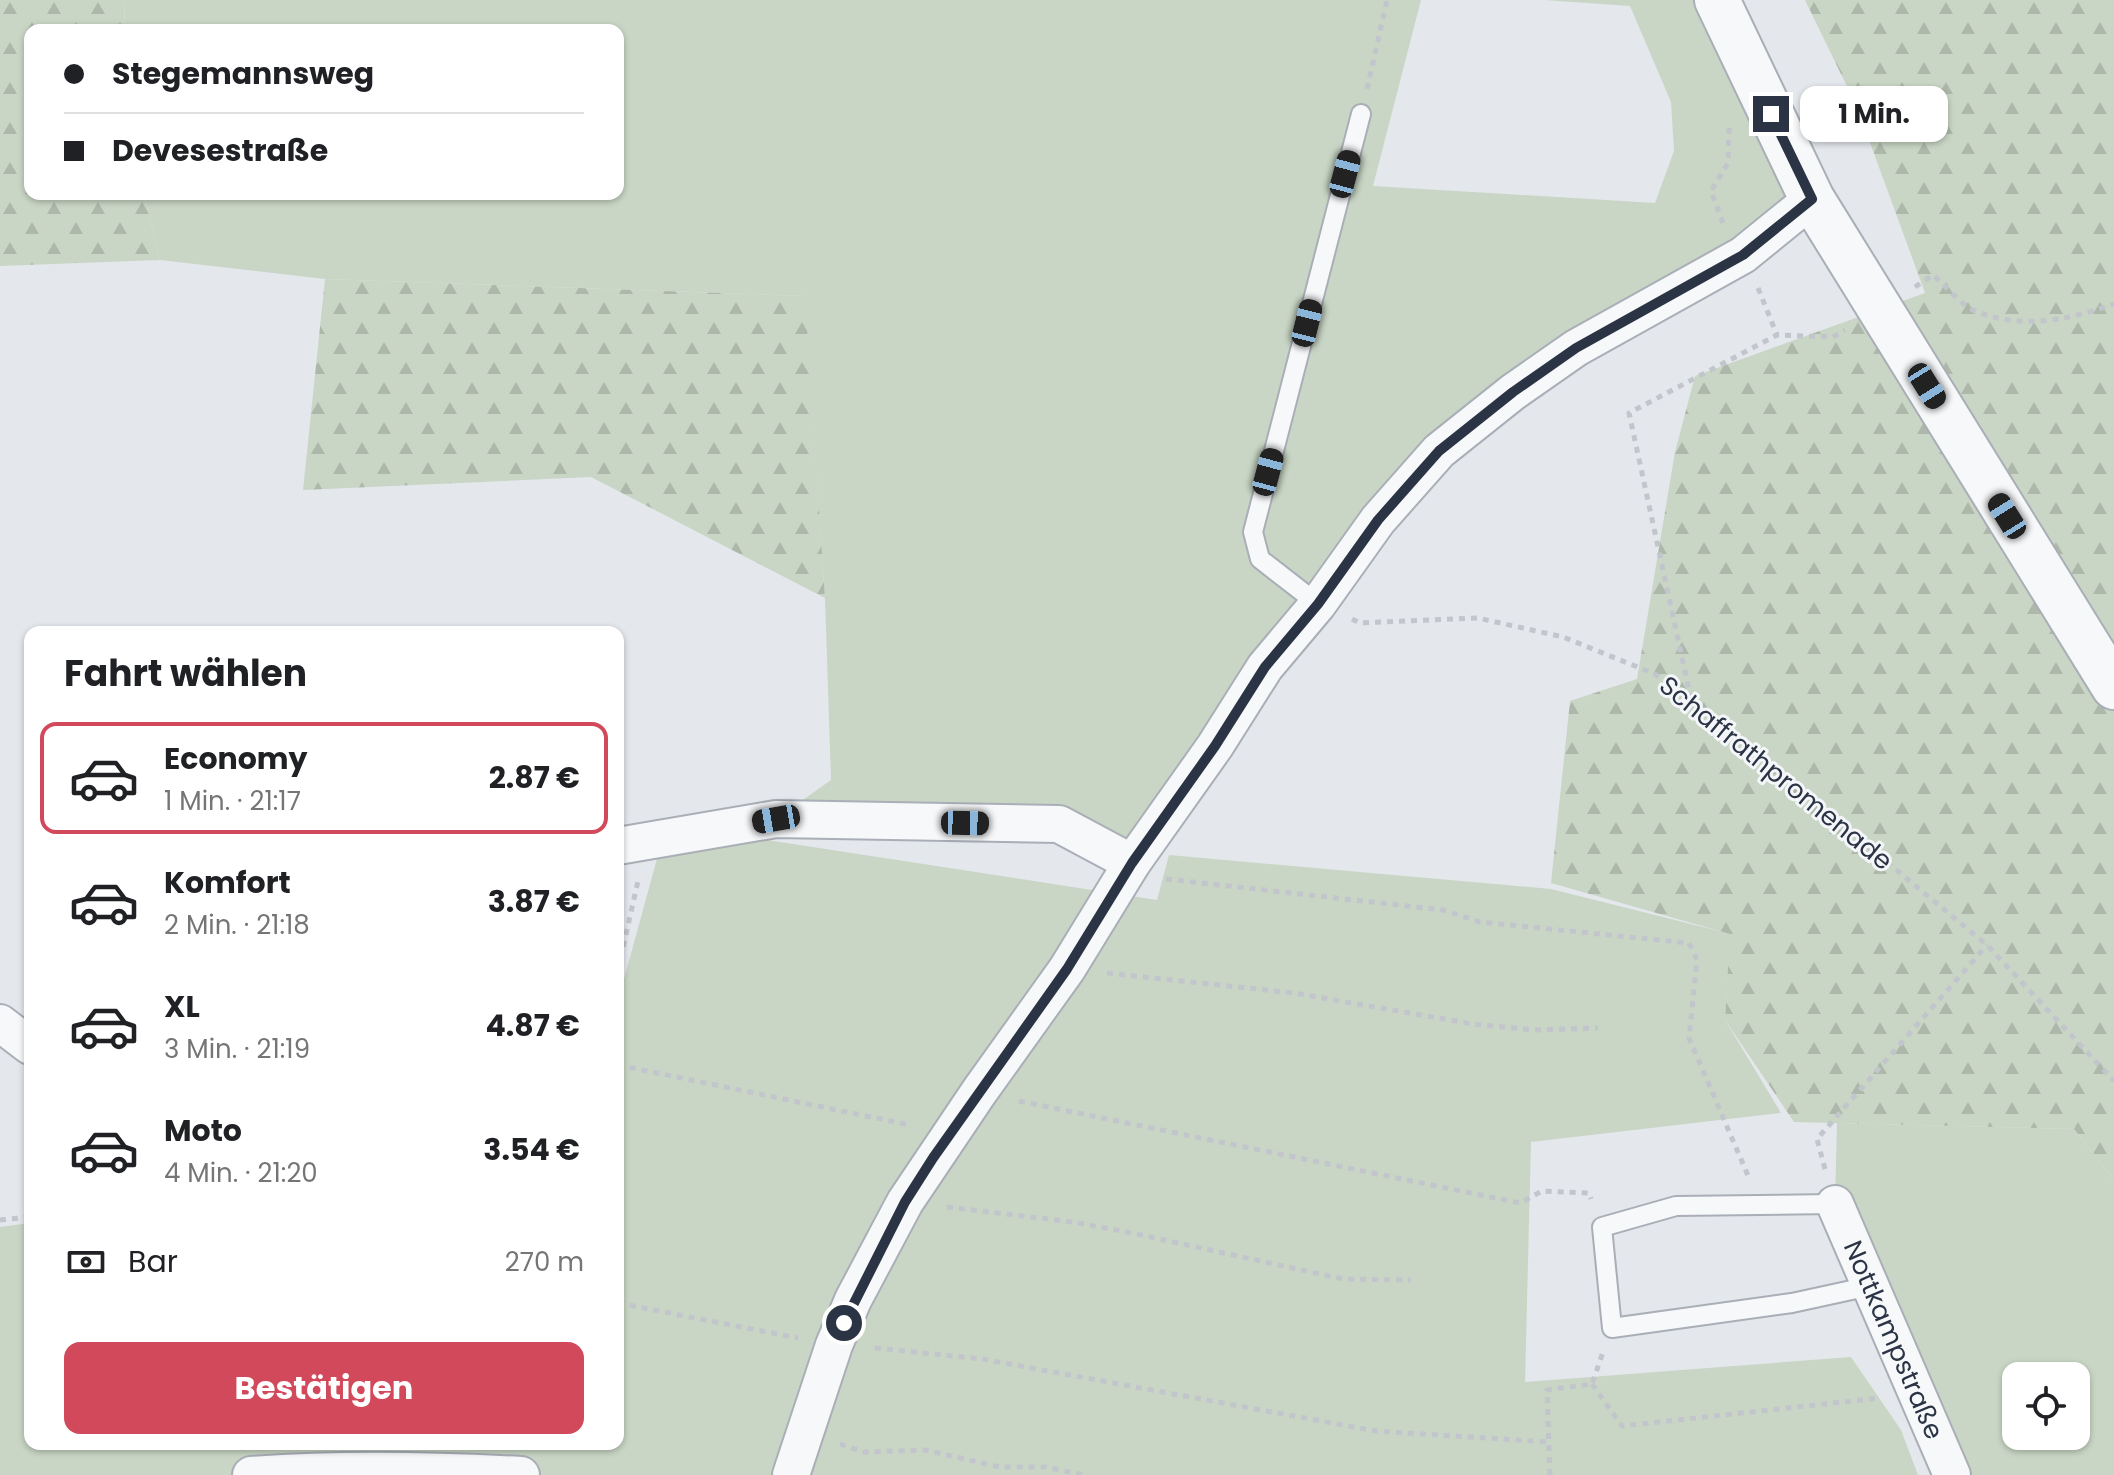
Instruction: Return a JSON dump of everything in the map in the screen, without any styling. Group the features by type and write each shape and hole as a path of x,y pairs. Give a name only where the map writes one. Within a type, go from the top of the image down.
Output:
{"street":[{"path":"1717,0 1812,199 2114,687"},
{"path":"791,1475 834,1345 853,1300 905,1202 950,1133 1067,969 1129,869 1215,746 1265,667 1318,604 1378,520 1439,451 1513,392 1576,348 1743,255 1812,199"},
{"path":"632,843 776,819 1059,824 1129,869"},
{"path":"0,1023 24,1041"},
{"name":"Nottkampstraße","path":"1835,1204 1952,1475"},
{"path":"251,1475 312,1470 439,1470 521,1475"}],"lane":[{"path":"1318,604 1260,559 1253,532 1361,114"},
{"path":"1835,1204 1676,1206 1602,1227 1612,1328 1792,1303 1870,1286"}],"path":[{"path":"1361,114 1387,0"},
{"path":"1719,217 1711,191 1728,163 1730,119"},
{"path":"1933,275 1973,311 2025,323 2073,318 2114,304"},
{"path":"1691,700 1629,413 1777,335 1833,337 1851,327"},
{"name":"Schaffrathpromenade","path":"1318,604 1360,623 1478,618 1563,637 1655,674 1691,700 1987,945 2114,1081"},
{"path":"624,916 632,843"},
{"path":"1129,869 1443,910 1480,922 1689,943 1697,960 1689,1038 1761,1205"},
{"path":"1835,1204 1817,1139 1987,945"},
{"path":"1067,969 1294,993 1473,1024 1534,1030 1598,1028"},
{"path":"624,1066 950,1133"},
{"path":"979,1092 1520,1203 1542,1191 1589,1193 1602,1227"},
{"path":"905,1202 1103,1227 1343,1279 1411,1280"},
{"path":"0,1220 24,1218"},
{"path":"624,1304 834,1345 982,1359 1376,1431 1549,1442"},
{"path":"1592,1384 1612,1328"},
{"path":"1592,1384 1622,1426 1917,1394"},
{"path":"1550,1475 1547,1390 1592,1384"},
{"path":"805,1431 864,1452 925,1450 1000,1467 1046,1467 1083,1475"}],"green space":[{"path":"0,0 124,0 125,24 24,24 24,200 145,200 160,260 0,266"},
{"path":"124,0 1421,0 1373,186 1655,203 1674,151 1671,102 1630,6 1544,0 1717,0 1812,199 1439,451 1132,863 1059,824 776,819 831,780 825,598 804,296 325,279 160,260 145,200 624,200 624,24 125,24"},
{"path":"1805,0 2114,0 2114,1180 2074,1129 1794,1122 1725,1020 1730,934 1551,883 1570,701 1637,679 1675,452 1695,376 1925,293 1857,107"},
{"path":"325,279 805,296 825,598 591,477 303,490"},
{"path":"754,838 1157,900 1169,855 1551,889 1731,934 1725,1020 1781,1113 1531,1142 1525,1382 1851,1357 1901,1430 1918,1475 0,1475 0,1227 24,1224 24,1450 624,1450 624,979 658,855"},
{"path":"1837,1123 2074,1129 2114,1180 2114,1475 1952,1475 1835,1204"}],"route":[{"path":"844,1323 905,1202 933,1158 1067,969 1132,863 1215,746 1265,667 1318,604 1378,520 1439,451 1513,392 1576,348 1743,255 1812,199 1771,114"}]}
